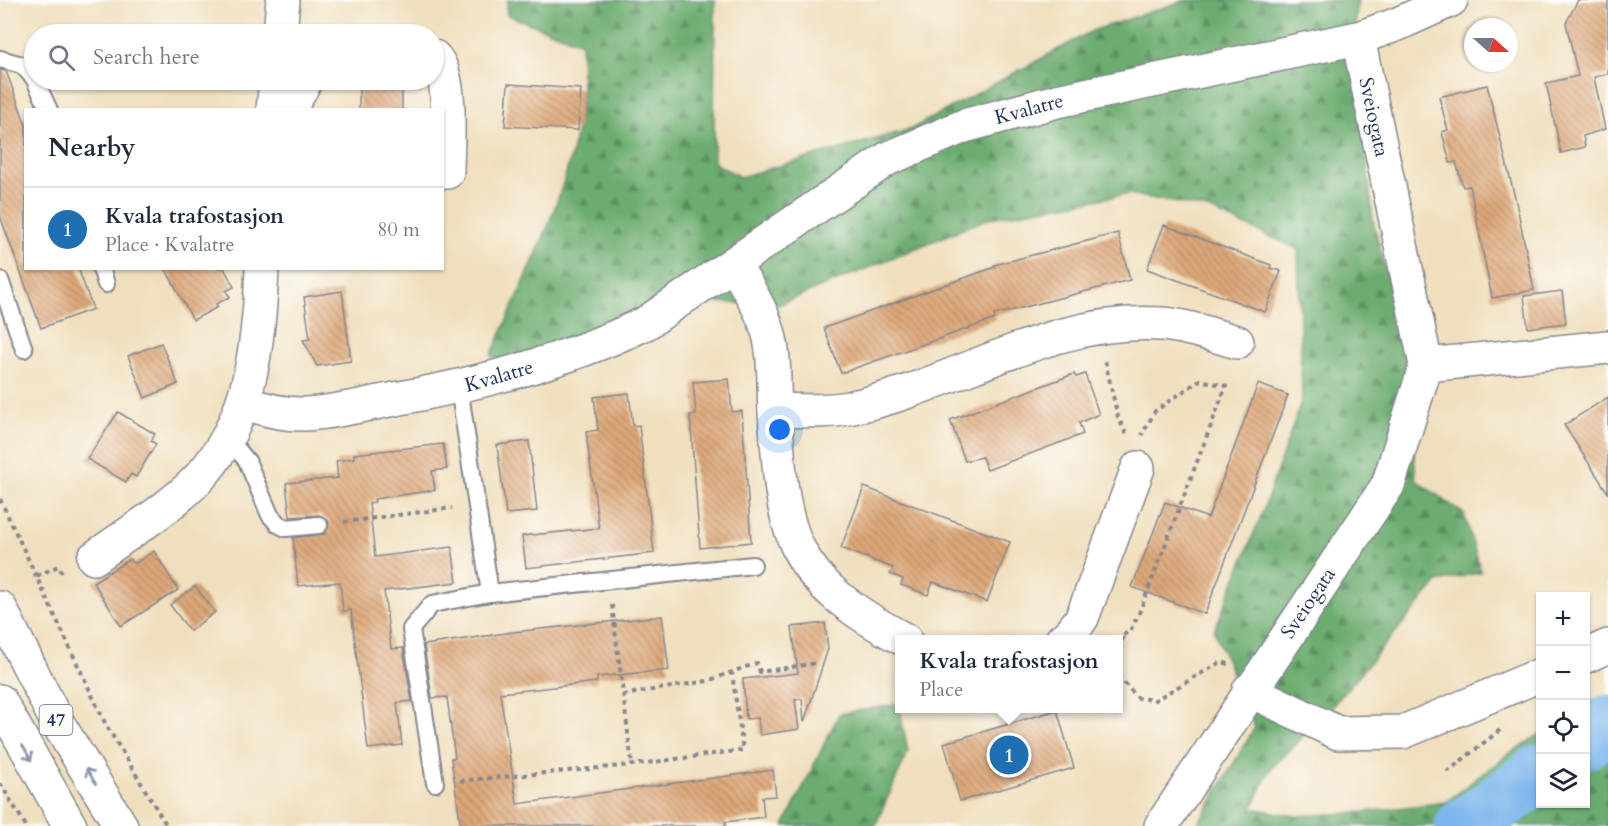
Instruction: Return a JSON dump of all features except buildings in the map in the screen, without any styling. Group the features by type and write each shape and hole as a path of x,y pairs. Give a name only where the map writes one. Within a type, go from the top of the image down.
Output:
{"street":[{"path":"281,24 283,0"},
{"path":"1358,38 1398,24 1451,0"},
{"name":"Kvalatre","path":"243,402 266,410 303,414 459,387 560,359 608,341 646,323 887,159 964,126 1068,98 1358,38"},
{"name":"Sveiogata","path":"1161,826 1249,690 1388,485 1426,366 1358,38"},
{"path":"444,74 446,80 447,172"},
{"path":"273,108 275,90"},
{"path":"290,108 300,90"},
{"path":"734,264 766,325 773,352 782,501 789,530 800,555 834,594 898,635"},
{"path":"94,558 171,502 196,480 227,438 243,402 253,369 262,270"},
{"path":"775,410 821,411 868,403 1058,336 1098,327 1163,324 1237,342"},
{"path":"1426,366 1608,347"},
{"path":"1069,635 1082,618 1136,459"},
{"name":"47","path":"0,608 57,722 121,826"},
{"path":"1590,654 1608,646"},
{"path":"1249,690 1338,733 1403,732 1536,677"},
{"name":"47","path":"0,701 70,826"}],"lane":[{"path":"0,58 24,67"},
{"path":"40,90 48,108"},
{"path":"0,280 24,348"},
{"path":"459,387 490,593"},
{"path":"227,438 247,461 270,515 278,524 286,528 318,525"},
{"path":"435,783 411,629 432,604 490,593 753,565"}],"path":[{"path":"1098,327 1118,417 1136,459"},
{"path":"1123,635 1130,631 1140,610 1226,386 1200,380 1155,411 1136,459"},
{"path":"0,499 106,725 167,826"},
{"path":"318,525 477,505"},
{"path":"608,580 632,765"},
{"path":"1123,681 1138,698 1155,700 1221,662 1243,667 1249,690"},
{"path":"623,695 707,681 732,674 757,663 760,672 817,663"},
{"path":"435,783 632,765 743,750 732,674"},
{"path":"1447,772 1508,723"},
{"path":"0,783 26,826"}],"green space":[{"path":"507,0 715,0 714,163 740,177 911,129 1092,31 1186,0 1358,0 1356,18 1359,86 1373,220 1408,361 1416,480 1464,514 1481,572 1438,582 1331,708 1269,771 1251,811 1257,809 1296,816 1365,812 1446,802 1507,755 1536,737 1536,808 1590,808 1590,705 1608,697 1608,826 1197,826 1255,727 1214,631 1263,511 1302,399 1298,249 1208,209 1129,194 989,218 778,305 714,302 615,339 520,366 491,356 555,207 574,144 582,95 581,43 507,15"},
{"path":"895,705 895,713 901,713 908,752 875,826 784,826 839,714"}],"waterway":[{"path":"1590,737 1608,724"},
{"path":"1464,826 1469,825 1536,776"}],"place":[{"name":"Kvala trafostasjon","path":"1009,755"}]}
